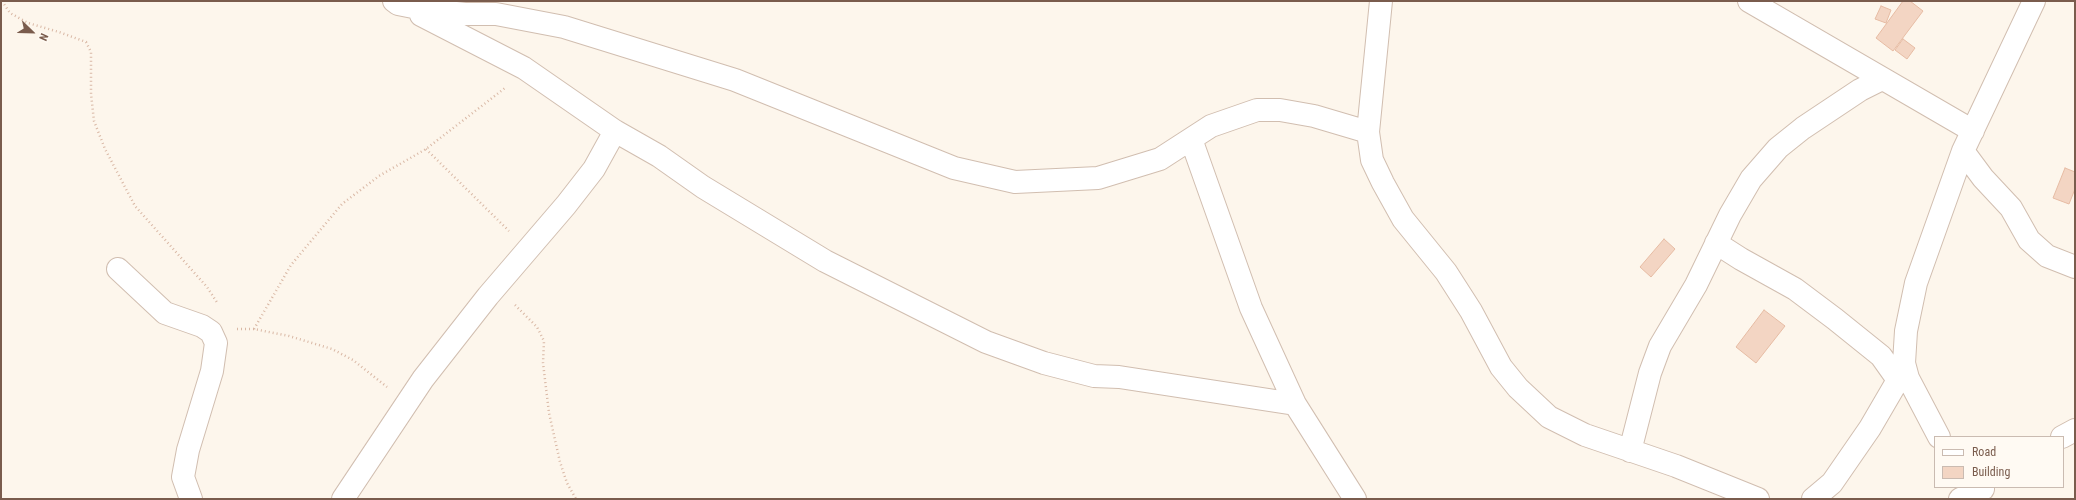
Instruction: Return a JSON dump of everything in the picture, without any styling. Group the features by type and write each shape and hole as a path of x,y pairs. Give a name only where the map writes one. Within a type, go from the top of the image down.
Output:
{"street":[{"path":"1381,1 1368,132 1372,160 1382,183 1403,218 1446,272 1471,311 1501,367 1518,388 1549,417 1584,434 1676,466 1758,499"},
{"path":"1749,1 1882,80 1973,131"},
{"path":"1813,499 1832,483 1870,428 1901,371 1906,331 1916,283 1963,151 1996,78 2034,1"},
{"path":"396,2 428,10 466,14 496,14 564,28 735,80 954,168 1015,182 1098,178 1160,159 1211,126 1257,110 1280,110 1314,116 1368,132"},
{"path":"396,2 527,70 615,131 659,156 703,187 824,261 986,342 1044,363 1094,376 1119,377 1295,404"},
{"path":"1630,451 1650,373 1660,346 1696,286 1716,243 1751,179 1778,148 1803,128 1860,90 1882,80"},
{"path":"343,499 406,403 453,339 594,169 615,131"},
{"path":"1191,139 1251,308 1295,404 1355,499"},
{"path":"1963,151 1983,178 2010,208 2029,240 2047,256 2075,267"},
{"path":"1716,243 1740,260 1795,290 1835,318 1901,371 1908,378 1938,436"},
{"path":"118,268 165,313 202,326 211,332 216,343 212,370 188,450 183,477 191,499"},
{"path":"2064,436 2075,430"},
{"path":"1960,499 1985,492"}],"path":[{"path":"2,1 10,13 28,23 64,33 86,42 91,52 91,94 94,121 105,149 135,206 207,287 221,307"},
{"path":"254,328 290,265 342,204 379,176 426,149 527,70"},
{"path":"426,149 528,249"},
{"path":"500,281 513,303 537,327 544,340 544,363 549,413 560,462 567,483 576,499"},
{"path":"233,323 237,329"},
{"path":"211,332 254,328 289,336 332,349 353,360 406,403"}],"building":[{"path":"1903,1 1910,1 1923,11 1893,51 1876,38"},
{"path":"1881,6 1891,10 1886,23 1875,19"},
{"path":"1903,39 1915,48 1907,59 1895,50"},
{"path":"2065,168 2075,172 2075,189 2069,204 2053,198"},
{"path":"1664,239 1675,249 1651,277 1640,267"},
{"path":"1764,310 1785,326 1756,363 1736,347"}]}
